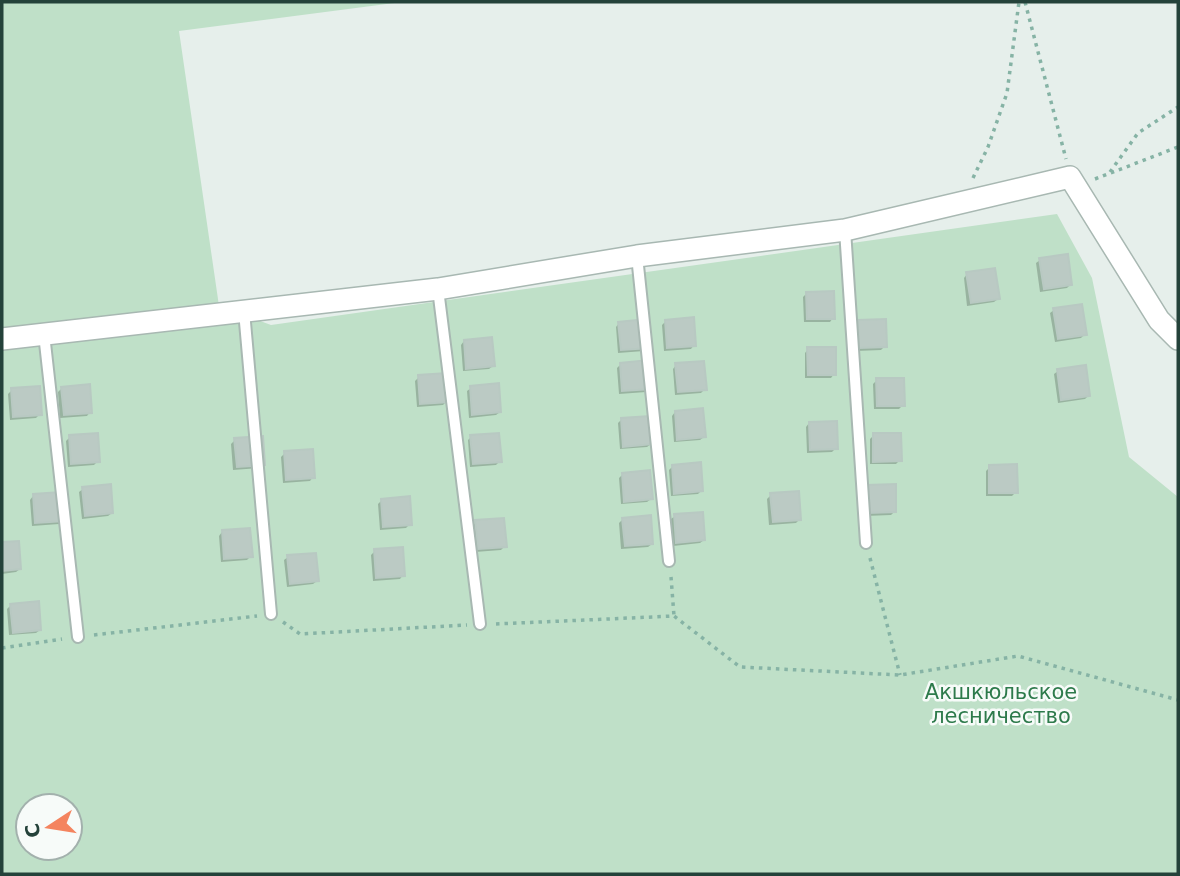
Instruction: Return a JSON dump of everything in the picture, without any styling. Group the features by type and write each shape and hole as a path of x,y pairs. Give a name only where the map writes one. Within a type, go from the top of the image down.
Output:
{"street":[{"path":"2,339 438,289 637,256 845,230 953,204 1074,182 1160,320 1178,339"}],"lane":[{"path":"845,230 866,543"},
{"path":"637,256 669,561"},
{"path":"438,289 480,624"},
{"path":"244,311 271,614"},
{"path":"44,334 78,637"}],"path":[{"path":"953,204 972,178 988,147 1007,93 1019,2"},
{"path":"1025,2 1074,182 1108,174 1178,147"},
{"path":"1108,174 1138,133 1178,107"},
{"path":"866,543 900,675"},
{"path":"669,561 674,616"},
{"path":"2,648 271,614 300,634 674,616 740,667 900,675 1018,656 1178,700"}],"green space":[{"name":"Акшкюльское лесничество","path":"2,2 402,2 179,31 219,306 271,325 1057,214 1092,278 1129,457 1178,497 1178,874 2,874"}],"building":[{"path":"1068,254 1072,285 1044,289 1039,258"},
{"path":"995,268 1000,299 971,303 966,272"},
{"path":"834,291 835,319 807,319 806,292"},
{"path":"1082,304 1087,335 1058,339 1053,308"},
{"path":"694,317 696,346 667,348 665,320"},
{"path":"647,319 650,348 621,350 618,322"},
{"path":"886,319 887,347 859,348 858,320"},
{"path":"492,337 495,366 466,369 464,340"},
{"path":"807,347 836,347 836,375 808,375"},
{"path":"649,360 651,389 622,391 620,363"},
{"path":"704,361 707,390 678,392 675,363"},
{"path":"1086,365 1090,396 1061,400 1057,369"},
{"path":"447,373 449,402 420,404 418,375"},
{"path":"876,378 904,378 905,406 877,406"},
{"path":"499,383 501,412 472,415 470,386"},
{"path":"90,384 92,413 64,415 61,387"},
{"path":"40,386 42,415 13,417 11,388"},
{"path":"703,408 706,437 677,440 675,411"},
{"path":"650,416 652,444 623,447 621,418"},
{"path":"837,421 838,449 810,450 809,422"},
{"path":"98,433 100,462 71,464 69,435"},
{"path":"499,433 502,462 473,464 470,435"},
{"path":"873,433 901,433 902,461 873,462"},
{"path":"263,436 265,465 237,467 234,438"},
{"path":"313,449 315,478 286,480 284,451"},
{"path":"701,462 703,491 674,494 672,465"},
{"path":"1017,464 1018,493 989,493 989,465"},
{"path":"650,470 653,499 624,502 622,473"},
{"path":"111,484 113,513 85,516 82,487"},
{"path":"896,484 896,512 868,513 867,485"},
{"path":"799,491 801,520 773,522 770,493"},
{"path":"61,492 64,521 35,523 33,494"},
{"path":"410,496 412,525 383,527 381,499"},
{"path":"703,512 705,540 676,543 674,514"},
{"path":"651,515 653,544 625,546 622,518"},
{"path":"504,518 507,547 478,549 475,520"},
{"path":"250,528 253,557 224,559 222,530"},
{"path":"19,541 21,569 2,571 2,542"},
{"path":"403,547 405,576 376,578 374,549"},
{"path":"316,553 319,581 290,584 287,555"},
{"path":"39,601 41,630 13,633 10,604"}]}
